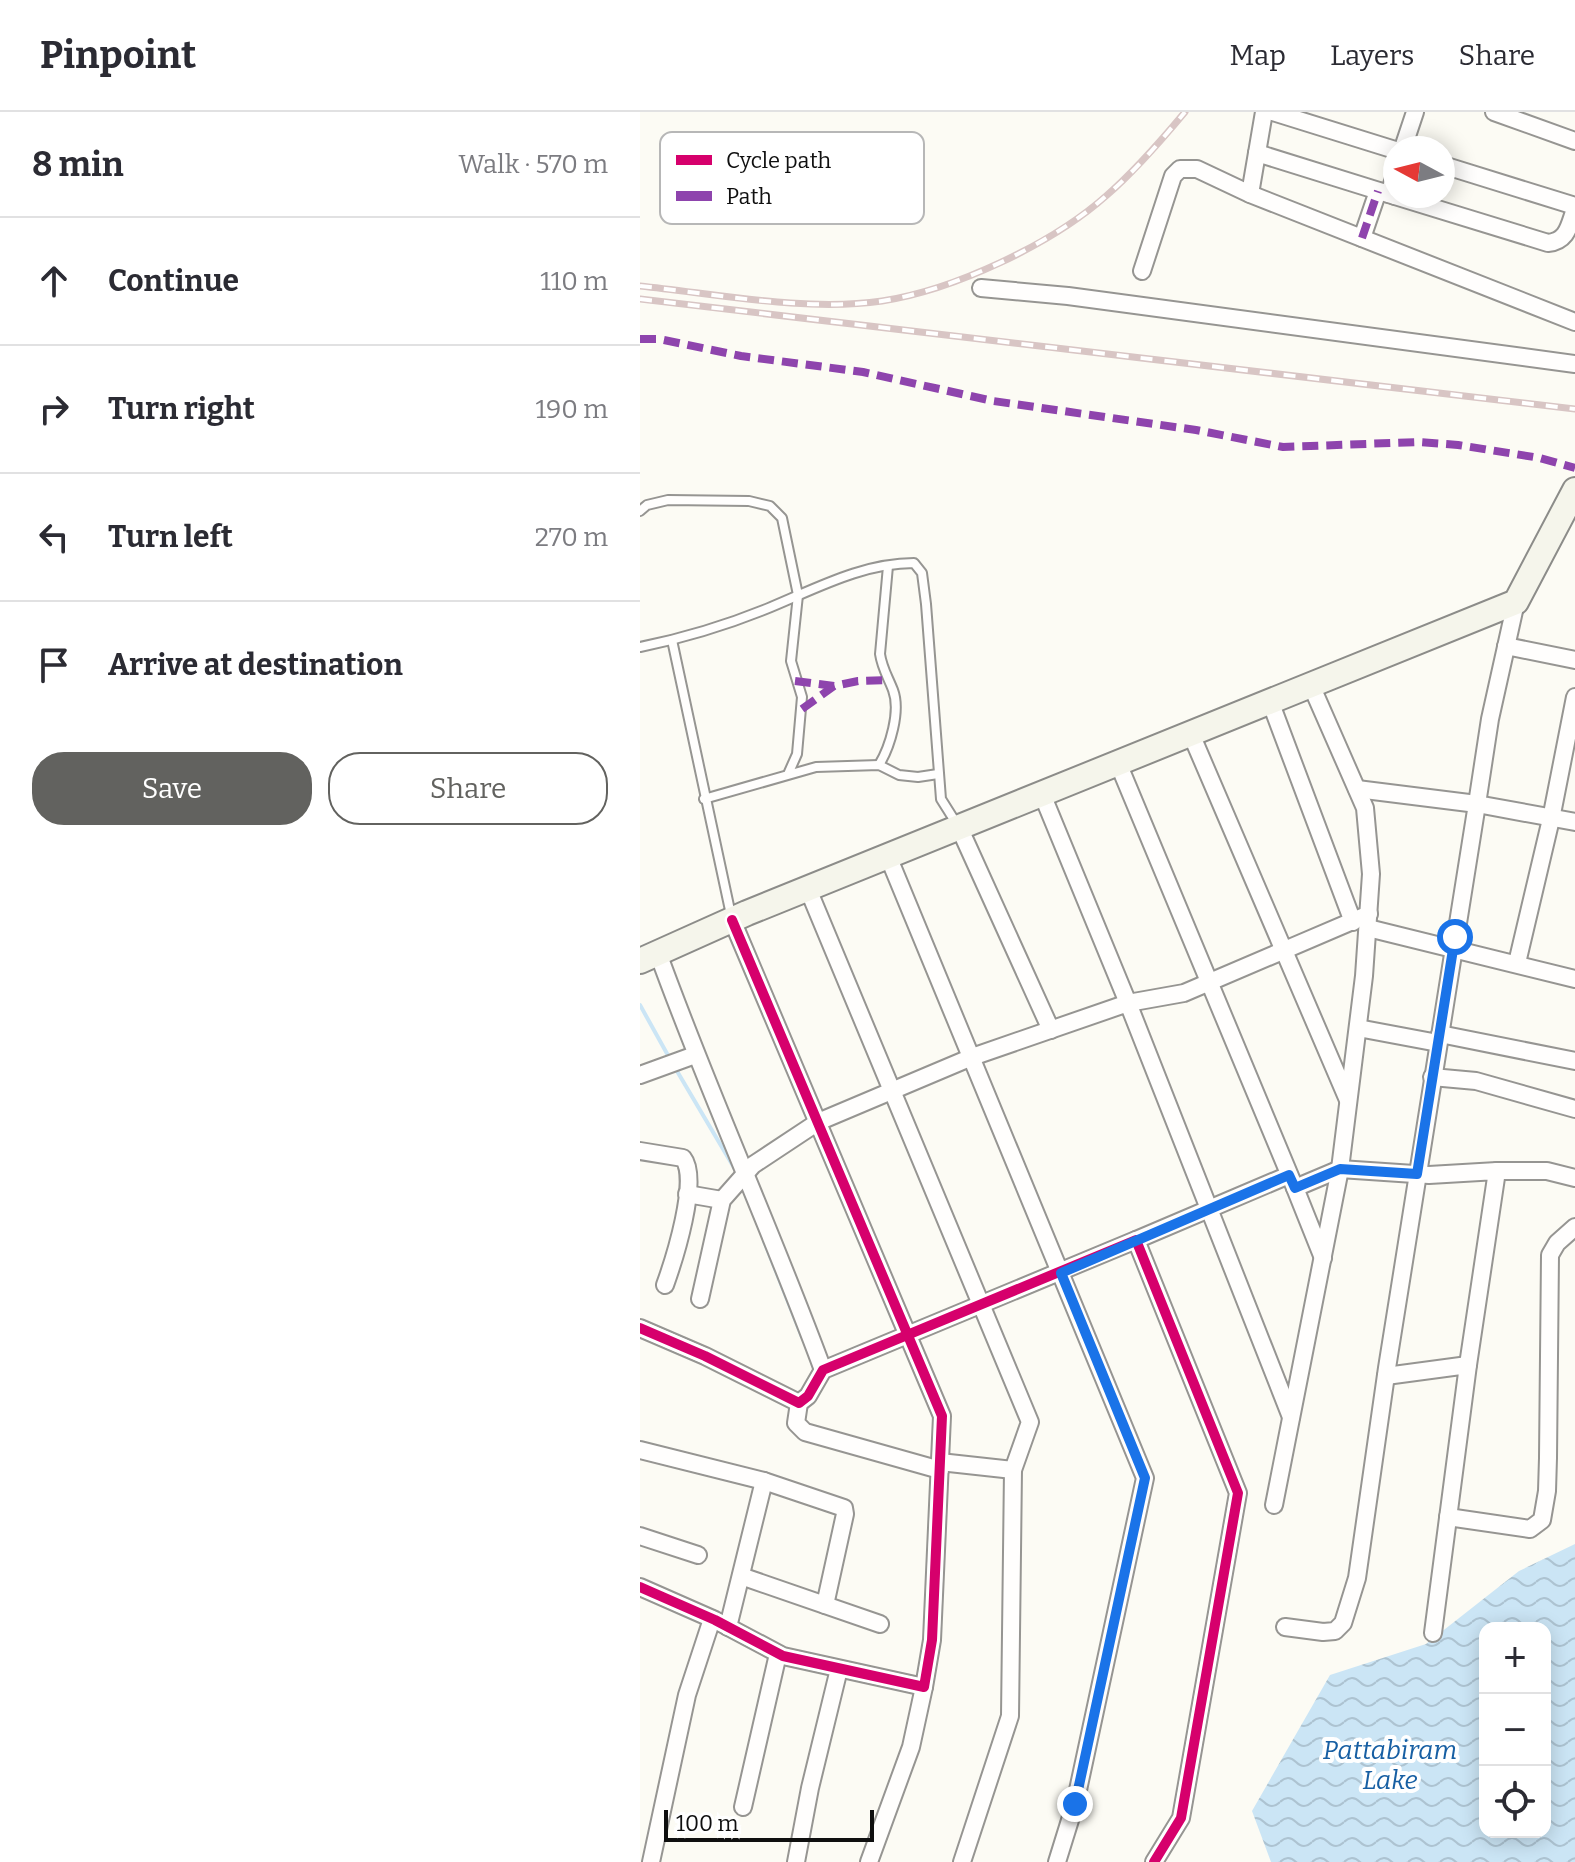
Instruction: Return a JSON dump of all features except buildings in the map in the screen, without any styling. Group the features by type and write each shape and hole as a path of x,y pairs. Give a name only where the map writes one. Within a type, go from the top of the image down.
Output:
{"main road":[{"path":"649,957 888,856 1516,602 1574,496"}],"street":[{"path":"1250,194 1264,112"},
{"path":"1273,112 1383,146"},
{"path":"1407,136 1415,112"},
{"path":"1494,112 1575,141"},
{"path":"1257,153 1383,192"},
{"path":"1142,271 1169,186 1180,169 1197,169 1250,194 1575,322"},
{"path":"1434,208 1548,243 1565,237 1575,207 1455,169"},
{"path":"1362,238 1383,204"},
{"path":"981,288 1068,296 1575,364"},
{"path":"1285,1627 1335,1631 1347,1614 1357,1578 1432,1077 1490,719 1516,602"},
{"path":"1506,646 1575,660"},
{"path":"1274,1505 1340,1169 1358,1028 1363,921 1371,874 1365,808 1311,685"},
{"path":"1517,963 1551,819 1575,697"},
{"path":"1270,701 1363,921"},
{"path":"1191,734 1348,1100"},
{"path":"1118,763 1323,1258"},
{"path":"1357,789 1477,804 1575,822"},
{"path":"1042,794 1211,1210 1291,1417"},
{"path":"959,827 1051,1030"},
{"path":"888,856 1145,1478 1075,1804 1057,1862"},
{"path":"808,889 1030,1422 1013,1470 1010,1716 962,1862"},
{"path":"732,920 942,1416 932,1640 911,1747 869,1862"},
{"path":"700,1299 722,1200 745,1171 818,1122 972,1057 1128,1003 1184,993 1283,949 1363,921 1575,979"},
{"path":"649,957 682,1059 745,1171 823,1370"},
{"path":"1358,1028 1575,1061"},
{"path":"640,1075 682,1059"},
{"path":"1432,1077 1476,1081 1575,1109"},
{"path":"640,1151 675,1156 686,1161 687,1194 679,1243 665,1285"},
{"path":"1013,1470 940,1466 805,1432 796,1423 799,1403 808,1396 823,1370 1136,1240 1292,1181 1340,1169 1417,1174 1547,1171 1575,1178"},
{"path":"1433,1633 1497,1171"},
{"path":"687,1194 722,1200"},
{"path":"1448,1517 1530,1529 1542,1520 1548,1458 1550,1255 1557,1243 1575,1227"},
{"path":"1136,1240 1238,1493 1181,1818 1154,1862"},
{"path":"640,1328 705,1356 799,1403"},
{"path":"1386,1376 1468,1365"},
{"path":"640,1450 764,1481 844,1508 825,1605"},
{"path":"728,1627 764,1481"},
{"path":"640,1536 698,1555"},
{"path":"741,1576 880,1624"},
{"path":"640,1587 712,1619 778,1654 924,1687"},
{"path":"651,1862 687,1695 712,1619"},
{"path":"743,1807 778,1654"},
{"path":"796,1862 810,1788 839,1669"}],"lane":[{"path":"640,511 647,505 681,500 749,501 770,506 782,518 798,595 791,661 802,697 797,754 789,772"},
{"path":"640,647 672,640 770,608 856,573 914,563 922,573 926,604 941,799 959,827"},
{"path":"879,765 886,754 895,711 895,693 882,666 880,654 888,566"},
{"path":"672,640 732,920"},
{"path":"704,799 789,772 816,767 879,765 899,775 918,777 938,774"}],"water":[{"name":"Pattabiram Lake","path":"1575,1544 1575,1862 1271,1862 1252,1811 1330,1675 1426,1644 1519,1571"}],"waterway":[{"path":"640,1005 670,1059"},
{"path":"674,1066 736,1171"},
{"path":"764,1241 802,1337"}],"railway":[{"path":"640,286 761,301 823,304 882,301 940,287 1001,262 1084,214 1127,177 1185,112"},
{"path":"640,299 1575,409"}],"marked path":[{"path":"1362,238 1378,191"},
{"path":"640,339 659,339 741,356 863,372 993,401 1196,430 1283,447 1418,442 1540,458 1575,468"},
{"path":"795,681 834,686 888,680"},
{"path":"802,709 834,686"}],"cycle path":[{"path":"640,1587 715,1620 783,1656 924,1687 932,1640 942,1416 732,920"},
{"path":"640,1328 705,1356 799,1403 808,1396 823,1370 1136,1240 1238,1493 1181,1818 1154,1862"}],"route":[{"path":"1075,1804 1145,1478 1061,1273 1289,1175 1295,1188 1340,1169 1417,1174 1455,937"}]}
